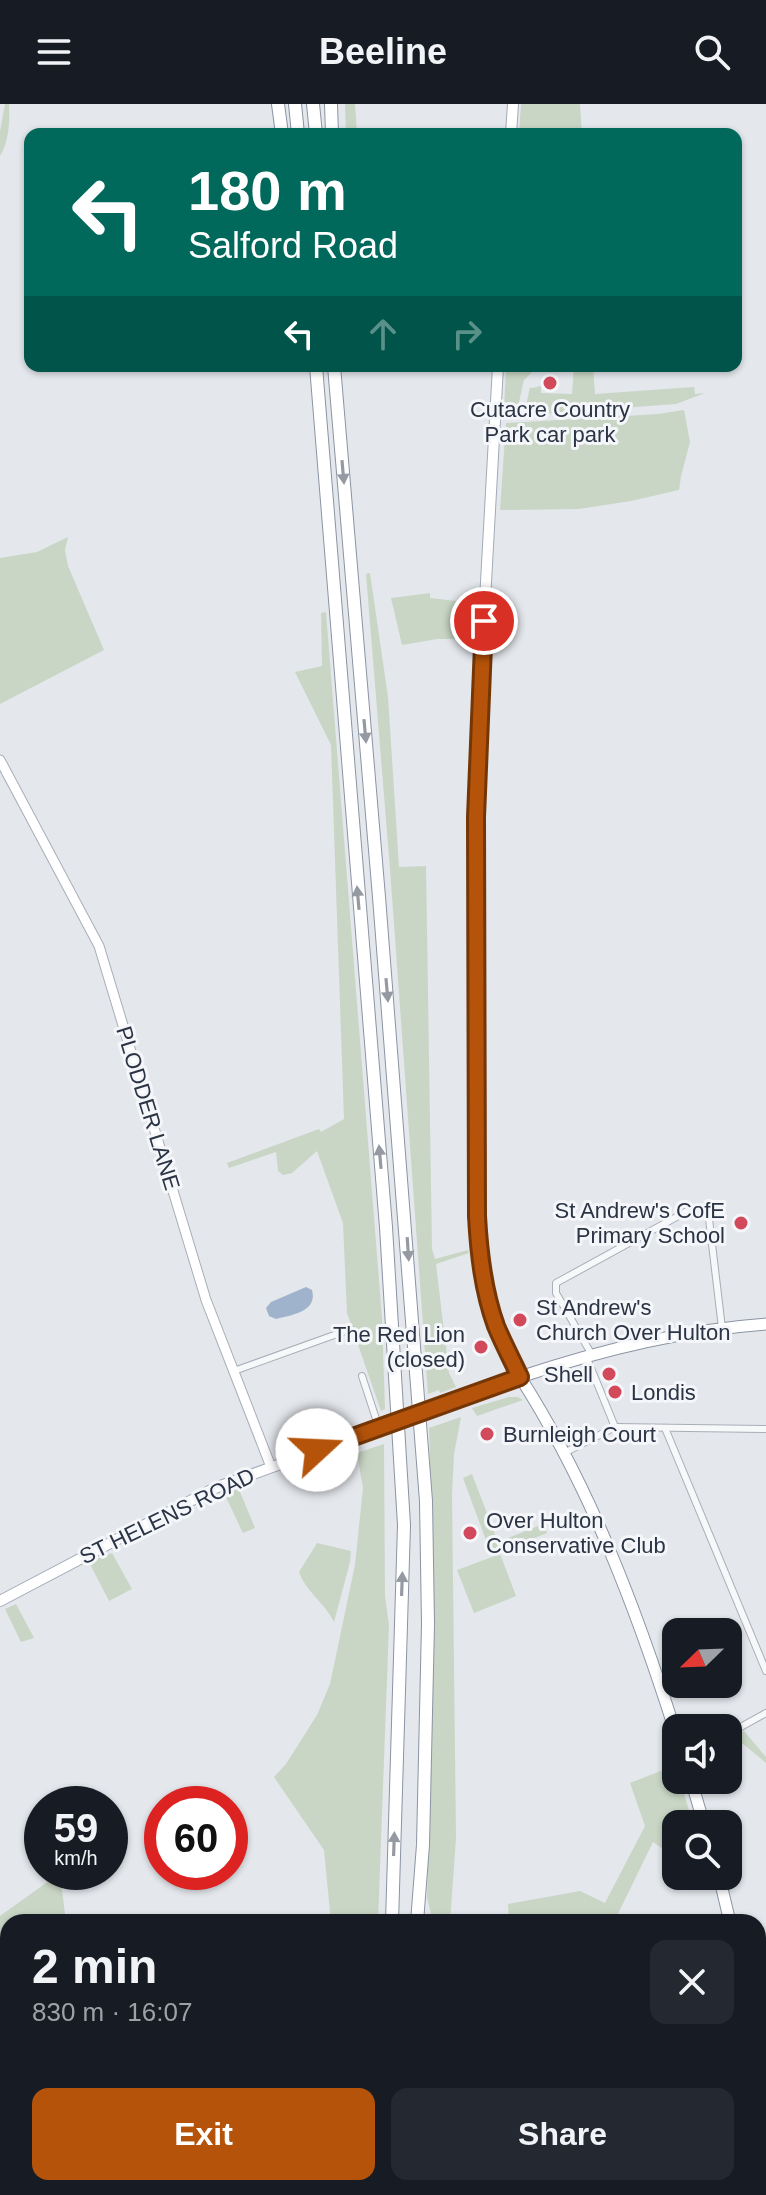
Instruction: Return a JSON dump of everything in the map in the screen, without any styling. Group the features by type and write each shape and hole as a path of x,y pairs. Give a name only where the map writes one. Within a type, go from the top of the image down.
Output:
{"highway":[{"path":"278,104 281,128"},
{"path":"295,104 297,128"},
{"path":"313,104 315,128"},
{"path":"331,104 332,128"},
{"path":"316,372 386,1227 404,1525 392,1914"},
{"path":"337,372 340,438 426,1501 428,1624 423,1845 418,1914"},
{"path":"669,1714 613,1561 564,1453 520,1377 653,1339 766,1324"},
{"path":"722,1890 728,1914"}],"main road":[{"path":"511,128 513,104"},
{"path":"498,372 476,817 477,1216 488,1298 498,1330 520,1377"},
{"name":"PLODDER LANE","path":"0,760 99,946 210,1311 271,1467"},
{"name":"ST HELENS ROAD","path":"0,1601 194,1497 376,1426 520,1377"}],"street":[{"path":"615,1427 589,1356 556,1293 556,1283 691,1209 702,1210 709,1219 722,1328"},
{"path":"234,1371 351,1329"},
{"path":"362,1376 376,1426"},
{"path":"564,1453 615,1427 766,1429"},
{"path":"665,1428 766,1671"},
{"path":"742,1726 766,1713"}],"green space":[{"path":"5,104 9,104 9,124 0,156 0,131"},
{"path":"345,104 355,104 357,128 346,128"},
{"path":"521,104 580,104 582,128 519,128"},
{"path":"506,372 532,372 524,380 517,411 504,410"},
{"path":"574,372 593,372 595,394 694,387 695,394 705,393 676,404 529,415 525,410 530,387 541,386 541,393 572,394"},
{"path":"684,410 690,442 679,490 579,509 500,510 506,423"},
{"path":"68,537 65,550 68,566 104,650 0,704 0,558 37,552"},
{"path":"370,573 388,697 399,867 426,866 432,1249 435,1259 468,1250 469,1253 436,1264 449,1373 456,1387 428,1394 366,574"},
{"path":"430,593 430,598 473,603 470,639 437,639 402,645 391,598"},
{"path":"326,612 382,1318 385,1409 381,1411 347,1313 343,1223 317,1151 292,1173 283,1175 278,1171 276,1152 229,1168 227,1163 319,1129 321,1132 344,1119 331,745 295,672 322,666 321,613"},
{"path":"509,1397 523,1400 477,1416 472,1408"},
{"path":"461,1417 454,1454 452,1495 456,1838 451,1914 431,1914 427,1897 433,1687 429,1428"},
{"path":"384,1444 385,1596 389,1625 378,1914 330,1914 324,1850 274,1777 286,1764 317,1715 330,1684 355,1565 363,1488 357,1453"},
{"path":"472,1474 498,1542 543,1524 547,1533 501,1551 499,1548 490,1551 463,1478"},
{"path":"238,1487 255,1528 243,1533 224,1493"},
{"path":"317,1543 351,1551 334,1622 299,1572"},
{"path":"112,1553 132,1589 109,1601 89,1562"},
{"path":"500,1554 516,1596 474,1613 457,1570"},
{"path":"16,1604 34,1638 21,1642 5,1609"},
{"path":"742,1732 766,1757 766,1763 742,1744"},
{"path":"662,1770 662,1794 684,1794 689,1810 662,1810 662,1848 653,1842 618,1914 509,1914 508,1904 580,1891 605,1903 645,1826 630,1783"},
{"path":"36,1890 62,1890 65,1914 3,1914"}],"water":[{"path":"306,1287 312,1290 313,1297 307,1308 276,1319 269,1316 266,1308 271,1302"}],"place":[{"name":"Cutacre Country Park car park","path":"550,383"},
{"name":"St Andrew's CofE Primary School","path":"741,1223"},
{"name":"St Andrew's Church Over Hulton","path":"520,1320"},
{"name":"The Red Lion (closed)","path":"481,1347"},
{"name":"Shell","path":"609,1374"},
{"name":"Londis","path":"615,1392"},
{"name":"Burnleigh Court","path":"487,1434"},
{"name":"Over Hulton Conservative Club","path":"470,1533"}],"route":[{"path":"317,1450 520,1377 498,1330 488,1298 477,1216 476,817 484,621"}]}
